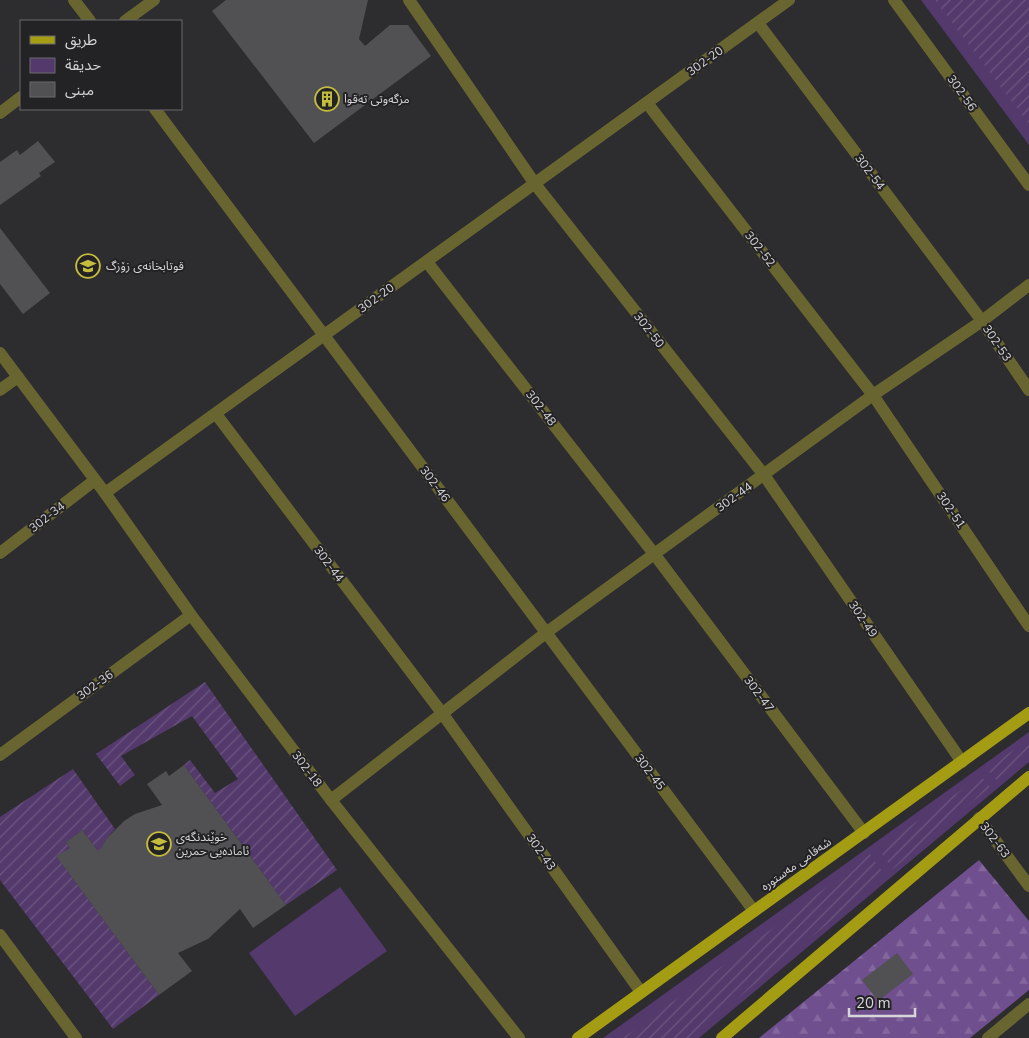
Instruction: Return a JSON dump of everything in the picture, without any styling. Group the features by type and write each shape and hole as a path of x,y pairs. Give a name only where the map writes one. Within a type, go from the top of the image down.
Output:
{"main road":[{"name":"شەقامی مەستورە","path":"578,1038 1029,713"},
{"path":"722,1038 1029,777"}],"street":[{"path":"74,0 89,20"},
{"path":"126,20 154,0"},
{"name":"302-50","path":"409,0 535,184 764,475"},
{"name":"302-20","path":"105,493 789,0"},
{"name":"302-56","path":"894,0 1029,185"},
{"name":"302-54","path":"758,23 982,321"},
{"path":"0,113 20,98"},
{"name":"302-52","path":"647,102 873,395"},
{"name":"302-46","path":"156,110 546,632"},
{"name":"302-48","path":"427,262 655,554"},
{"name":"302-44","path":"331,800 546,632 873,395 982,321 1029,285"},
{"name":"302-53","path":"982,321 1029,390"},
{"path":"0,353 105,493"},
{"path":"0,390 18,377"},
{"name":"302-51","path":"873,395 1029,626"},
{"name":"302-44","path":"216,414 442,712"},
{"name":"302-49","path":"764,475 962,762"},
{"name":"302-34","path":"0,553 94,480"},
{"name":"302-18","path":"105,493 191,615 331,800 519,1038"},
{"name":"302-47","path":"655,554 864,833"},
{"name":"302-36","path":"0,755 191,615"},
{"name":"302-45","path":"546,632 754,911"},
{"name":"302-43","path":"442,712 641,992"},
{"name":"302-63","path":"979,818 1029,886"},
{"path":"0,935 72,1037"},
{"path":"988,1038 1029,1004"}],"green space":[{"path":"921,0 1029,0 1029,145"},
{"path":"935,0 1029,0 1029,124"},
{"path":"205,682 337,870 286,905 184,765 190,760 215,793 238,779 192,716 121,756 135,775 120,786 96,754"},
{"path":"1029,732 1029,762 699,1038 603,1038"},
{"path":"1029,739 1029,756 997,781 987,769"},
{"path":"73,769 115,829 106,839 99,852 82,830 66,842 70,848 57,857 159,995 113,1029 0,880 0,817"},
{"path":"981,776 990,787 893,869 878,849"},
{"path":"870,854 885,876 690,1038 623,1038 732,959"},
{"path":"979,860 1029,921 1029,990 970,1038 759,1038"},
{"path":"340,887 387,951 295,1016 249,953"}],"building":[{"name":"مزگه‌وتی ته‌قوا","path":"226,0 368,0 359,39 365,46 390,25 408,25 431,56 314,143 212,11"},
{"path":"38,141 55,162 39,173 41,176 0,205 0,162 17,150 20,155"},
{"path":"0,228 50,293 23,314 0,284"},
{"path":"184,765 286,905 253,928 240,909 208,939 178,953 192,971 159,995 56,856 70,848 66,842 82,830 99,852 106,839 124,821 135,814 162,805 147,784 166,771 169,776"},
{"path":"897,953 913,974 878,1001 862,980"}],"place":[{"name":"مزگه‌وتی ته‌قوا","path":"327,99"},
{"name":"قوتابخانه‌ی زۆزگ","path":"88,266"},
{"name":"خوێندنگەی ئامادەیی حمرین","path":"159,844"}]}
